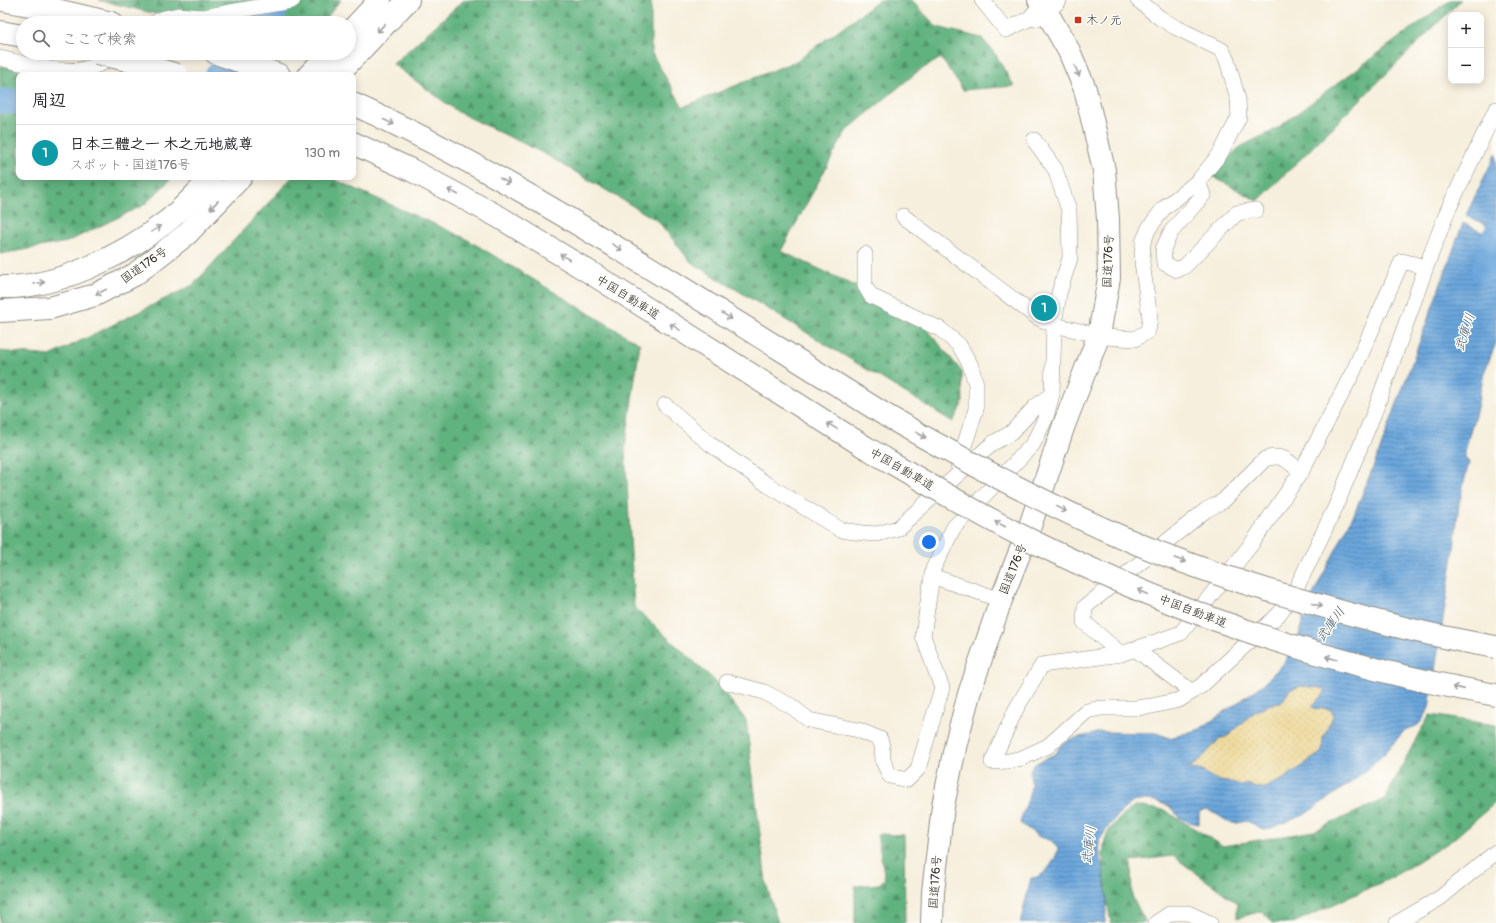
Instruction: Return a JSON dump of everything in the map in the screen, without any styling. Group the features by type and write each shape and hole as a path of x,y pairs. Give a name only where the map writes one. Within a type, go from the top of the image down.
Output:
{"highway":[{"path":"2,0 81,16"},
{"path":"356,26 380,0"},
{"path":"356,55 408,0"},
{"name":"国道176号","path":"932,923 933,892 938,843 948,778 969,694 1001,600 1029,529 1064,425 1098,335 1110,278 1108,219 1077,110 1055,53 1040,5"},
{"path":"0,32 16,35"},
{"path":"126,60 167,72"},
{"path":"236,60 270,72"},
{"path":"312,72 323,60"},
{"path":"340,72 351,60"},
{"path":"356,106 432,142 517,188 609,242 887,416 953,454 1106,531 1176,559 1250,585 1399,627 1496,647"},
{"name":"中国自動車道","path":"356,144 411,170 499,217 591,273 865,447 947,495 1020,535 1086,567 1150,595 1228,625 1300,650 1377,671 1496,695"},
{"name":"国道176号","path":"0,287 46,282 85,270 131,245 167,222 209,180"},
{"name":"国道176号","path":"0,312 58,306 95,295 134,275 187,234 238,180"}],"street":[{"path":"982,0 1006,30 1040,5"},
{"path":"903,216 1038,318 1054,325 1098,335 1135,339 1148,331 1150,318 1142,262 1142,242 1149,228 1163,209 1198,181 1220,154 1239,117 1238,99 1222,50 1175,27 1160,18 1138,0"},
{"path":"173,16 203,16 292,1"},
{"path":"0,58 68,72 83,70 109,60"},
{"path":"1426,267 1402,261 1354,370 1301,472 1253,542 1181,632 1128,652 1042,665 1016,709 992,762 1009,761 1022,758 1048,746 1087,711 1101,708 1136,708 1179,700 1201,686 1279,614 1296,589 1336,506 1376,408 1448,210 1496,109"},
{"path":"727,682 764,692 791,706 809,720 858,730 880,739 883,761 890,776 907,780 918,769 942,688 923,636 933,569 954,526 1033,444 1046,417 1052,394 1054,325 1059,293 1070,258 1069,210 1055,169 1034,140"},
{"path":"1198,181 1203,195 1171,232 1163,249 1164,263 1177,270 1185,266 1237,213 1256,210"},
{"path":"865,254 865,286 871,296 940,329 959,345 970,364 976,384 976,409 953,478"},
{"path":"666,406 710,444 765,483 841,530 877,534 898,528 993,442 1012,433 1036,407 1052,394"},
{"path":"1192,692 1128,652 1084,622 1085,607 1206,510 1223,501 1265,459 1274,456 1282,457 1301,472"},
{"path":"932,576 1001,600"},
{"path":"1397,923 1440,898 1496,852"},
{"path":"1156,923 1171,913 1188,913 1210,923"}],"green space":[{"path":"99,0 341,0 328,16 164,16"},
{"path":"464,0 651,0 651,52 683,107 796,61 880,0 911,0 937,27 982,38 995,54 1014,86 963,90 941,58 917,72 846,131 781,251 915,314 962,372 963,402 953,422 691,262 658,221 545,154 458,112 393,64"},
{"path":"1450,0 1461,0 1258,201 1210,175 1240,147 1276,129"},
{"path":"0,66 30,72 16,72 16,180 170,180 144,205 67,242 0,254"},
{"path":"289,180 336,180 463,237 640,344 625,448 634,607 713,679 746,720 766,883 778,923 0,923 0,351 50,356 193,285"},
{"path":"1430,715 1496,725 1496,802 1451,841 1391,878 1293,923 1272,923 1262,911 1237,918 1237,903 1173,856 1131,861 1132,896 1146,923 1111,923 1105,887 1103,860 1106,837 1111,828 1119,819 1134,806 1164,810 1223,846 1314,831 1385,799"},
{"path":"877,834 904,835 905,923 855,923 855,886 879,884 885,879"}],"sand":[{"path":"1301,686 1323,688 1325,692 1313,705 1316,709 1327,708 1333,712 1333,716 1323,739 1322,752 1282,780 1265,788 1255,788 1245,784 1237,785 1220,781 1211,777 1204,771 1189,769 1189,767 1196,764 1219,740 1232,733 1236,727 1264,705 1281,703 1290,690"}],"water":[{"path":"1496,153 1496,230 1466,215"},
{"path":"1463,223 1496,239 1496,343 1484,373 1476,412 1465,450 1465,458 1469,462 1459,503 1454,549 1429,708 1423,719 1416,726 1404,731 1385,753 1356,779 1304,815 1266,830 1247,822 1229,822 1207,810 1199,812 1199,824 1189,822 1180,818 1169,806 1155,801 1147,800 1133,802 1123,810 1108,827 1099,841 1100,859 1103,868 1107,899 1105,923 1020,923 1031,878 1041,875 1049,868 1058,849 1052,841 1038,836 1020,823 1030,793 1030,770 1032,766 1055,754 1060,746 1069,740 1099,732 1156,733 1170,738 1200,729 1260,687 1284,663 1298,639 1305,610 1355,512 1380,450","holes":["1301,686 1323,688 1325,692 1312,707 1316,709 1327,708 1333,712 1333,716 1323,739 1322,752 1282,780 1265,788 1255,788 1250,785 1237,785 1220,781 1202,771 1189,769 1189,767 1198,762 1219,740 1230,734 1259,709 1281,703 1290,690"]}],"waterway":[{"path":"272,16 276,9 278,0"},
{"path":"220,72 233,60"},
{"path":"0,101 16,102"},
{"name":"武庫川","path":"1483,271 1496,234"}],"place":[{"name":"木ノ元","path":"1078,20"},
{"name":"日本三體之一 木之元地蔵尊","path":"1044,308"}]}
